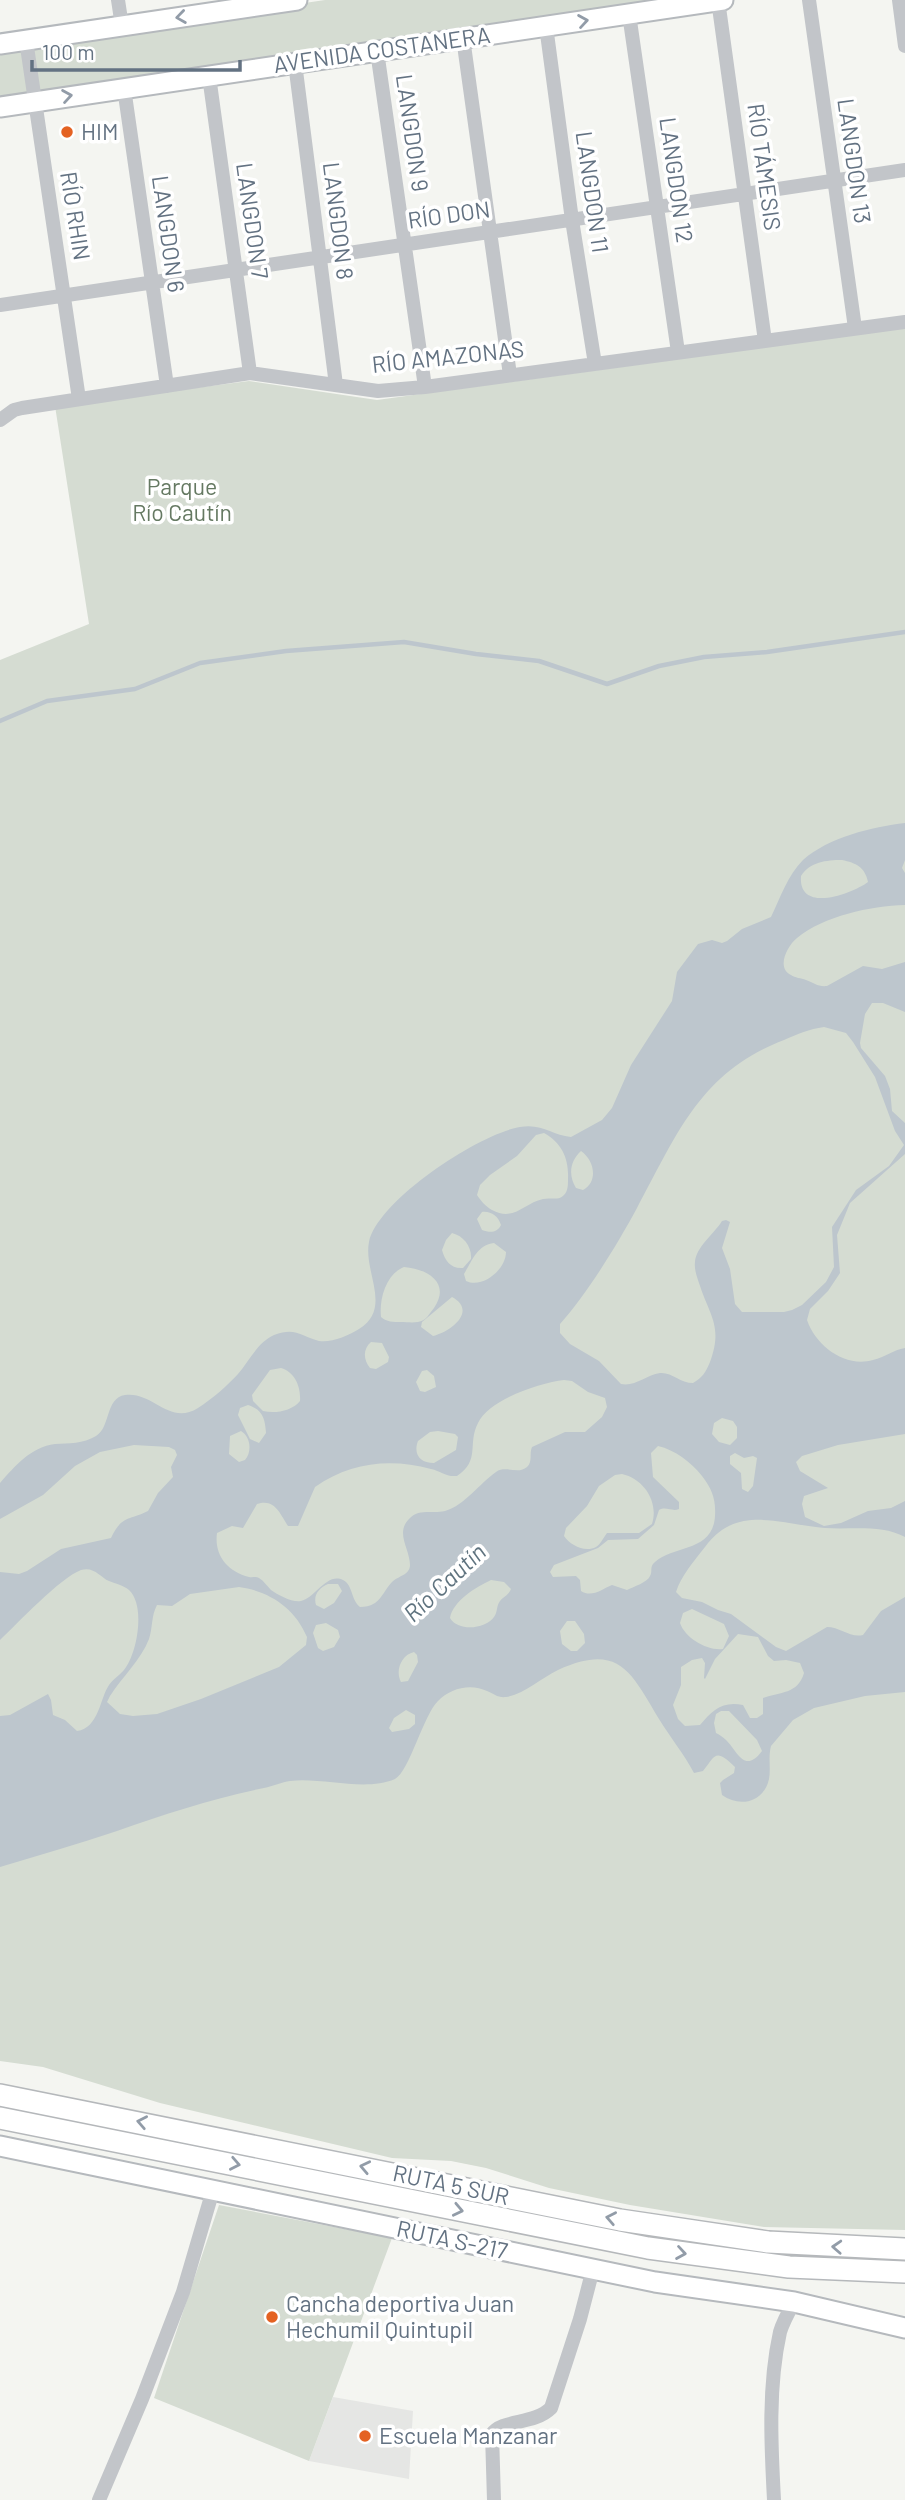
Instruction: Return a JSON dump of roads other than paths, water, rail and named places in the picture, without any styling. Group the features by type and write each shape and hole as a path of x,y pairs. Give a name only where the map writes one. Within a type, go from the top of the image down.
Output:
{"highway":[{"name":"RUTA 5 SUR","path":"0,2095 654,2225 768,2242 905,2249"},
{"name":"RUTA 5 SUR","path":"0,2118 648,2248 789,2267 905,2272"}],"main road":[{"name":"AVENIDA COSTANERA","path":"0,107 723,0"},
{"path":"0,44 290,1"},
{"name":"RUTA S-217","path":"0,2146 655,2282 794,2302 905,2328"}],"street":[{"path":"118,0 122,26"},
{"name":"RÍO TÁMESIS","path":"718,0 765,341"},
{"name":"LANGDON 13","path":"809,0 855,328"},
{"path":"899,0 905,46"},
{"name":"LANGDON 12","path":"629,14 677,352"},
{"name":"LANGDON 11","path":"545,26 595,364"},
{"path":"463,38 510,375"},
{"name":"RÍO RHIN","path":"26,40 79,399"},
{"name":"LANGDON 9","path":"377,51 425,387"},
{"name":"LANGDON 8","path":"295,63 337,385"},
{"name":"LANGDON 7","path":"209,76 250,373"},
{"name":"LANGDON 6","path":"124,88 167,386"},
{"name":"RÍO DON","path":"0,305 905,170"},
{"name":"RÍO AMAZONAS","path":"0,420 14,410 250,373 378,391 425,387 905,322"},
{"path":"99,2500 142,2399 183,2291 213,2190"},
{"path":"494,2500 492,2434 502,2426 533,2420 551,2408 593,2269"},
{"path":"774,2500 771,2442 774,2381 781,2330 794,2302"}],"water":[{"name":"Río Cautín","path":"905,823 905,860 902,868 905,873 905,905 863,910 834,918 808,930 793,942 787,951 784,967 793,976 827,986 863,966 882,969 905,962 905,1012 883,1003 872,1003 865,1014 860,1043 861,1048 885,1076 890,1089 892,1111 905,1123 905,1154 850,1203 837,1235 840,1273 828,1291 810,1309 807,1320 811,1330 824,1346 852,1361 873,1360 905,1348 905,1434 838,1445 802,1456 796,1462 800,1471 828,1488 804,1496 802,1504 805,1517 824,1526 841,1523 868,1511 891,1508 905,1501 905,1537 876,1529 825,1528 775,1521 745,1521 730,1525 717,1534 688,1569 676,1592 682,1598 702,1602 731,1614 776,1647 786,1651 827,1627 863,1635 881,1611 905,1597 905,1692 865,1696 814,1708 793,1720 771,1746 766,1787 757,1798 743,1802 722,1795 720,1783 734,1773 735,1767 723,1757 716,1756 703,1771 694,1773 640,1688 621,1667 610,1661 596,1659 579,1662 558,1670 520,1693 506,1697 474,1687 448,1693 433,1708 406,1766 395,1779 370,1784 302,1780 287,1782 190,1807 0,1867 0,1716 10,1715 48,1694 53,1715 65,1720 77,1731 84,1729 98,1712 109,1685 129,1663 136,1642 138,1618 134,1597 129,1590 86,1569 62,1582 0,1640 0,1572 19,1574 61,1549 111,1538 122,1522 148,1511 158,1493 173,1477 171,1467 177,1455 175,1450 169,1447 134,1445 100,1452 75,1466 43,1495 0,1519 0,1483 24,1458 38,1449 55,1444 81,1442 96,1436 101,1432 114,1401 119,1397 135,1395 170,1411 188,1412 198,1408 224,1388 258,1347 274,1335 293,1332 319,1341 329,1341 359,1329 369,1320 376,1300 368,1253 369,1242 376,1225 410,1189 457,1155 502,1132 528,1126 571,1137 602,1120 612,1108 631,1065 672,1001 677,972 698,944 712,940 722,943 742,929 771,917 793,873 813,852 851,834","holes":["842,860 856,864 865,873 868,882 827,898 808,895 802,888 801,876 809,868 824,861","824,1027 846,1033 875,1077 895,1131 904,1145 889,1166 856,1190 832,1227 834,1267 826,1282 802,1305 792,1310 742,1312 735,1304 730,1269 722,1248 730,1222 722,1221 702,1246 695,1262 715,1330 714,1350 705,1372 693,1383 660,1373 631,1384 621,1384 599,1361 570,1344 560,1333 560,1324 601,1269 679,1131 711,1088 755,1054 804,1032","544,1133 550,1137 566,1158 568,1183 564,1195 536,1201 513,1213 500,1213 487,1207 477,1195 480,1185 517,1156 536,1135","581,1151 592,1165 593,1176 583,1190 576,1188 571,1168","482,1212 494,1215 501,1225 495,1231 482,1230 477,1219","452,1233 466,1243 471,1259 463,1268 455,1267 447,1261 442,1250","494,1243 506,1252 498,1271 486,1280 473,1283 466,1281 464,1274 483,1247","404,1267 413,1268 429,1274 434,1279 440,1291 439,1299 423,1320 388,1321 381,1317 385,1288 398,1270","452,1297 462,1308 462,1314 453,1326 433,1336 421,1327 422,1322","371,1342 382,1343 389,1357 388,1362 376,1369 370,1368 365,1354","270,1370 286,1370 296,1381 300,1401 283,1411 263,1411 253,1401 252,1395","427,1370 434,1376 436,1387 425,1392 420,1391 416,1382 422,1371","572,1381 588,1392 605,1398 607,1407 602,1417 585,1432 565,1432 532,1447 527,1467 496,1472 452,1508 440,1512 421,1512 413,1516 403,1530 409,1568 392,1582 373,1604 360,1607 346,1582 337,1578 326,1582 306,1599 290,1600 271,1590 259,1578 234,1571 220,1555 217,1533 232,1526 243,1528 257,1504 273,1505 288,1526 298,1526 315,1487 342,1472 386,1463 416,1466 457,1476 469,1464 475,1431 484,1414 516,1394 554,1382","248,1405 262,1416 266,1433 259,1443 250,1439 238,1415 240,1408","722,1418 733,1421 737,1427 737,1438 730,1445 719,1442 712,1434 714,1423","241,1431 247,1437 249,1445 245,1460 239,1462 229,1454 230,1436","430,1432 455,1434 458,1437 456,1450 434,1463 421,1459 416,1450 418,1441","658,1446 688,1461 708,1485 714,1499 715,1516 713,1528 707,1536 700,1542 663,1557 653,1564 649,1578 627,1590 612,1585 589,1594 581,1591 580,1580 576,1576 553,1577 550,1572 554,1565 598,1548 608,1540 638,1539 654,1525 659,1510 679,1509 679,1502 653,1477 651,1453","735,1453 744,1458 757,1458 753,1486 748,1492 742,1489 741,1473 730,1464 730,1456","622,1474 637,1481 651,1500 654,1516 652,1524 639,1533 607,1533 592,1549 583,1549 570,1542 564,1536 566,1528 587,1506 599,1486 615,1475","491,1580 504,1582 511,1589 500,1601 490,1621 472,1627 459,1625 450,1618 466,1595","328,1584 338,1584 342,1591 334,1603 324,1609 316,1605 318,1592","239,1587 250,1589 271,1597 288,1609 302,1627 307,1637 306,1645 279,1667 201,1699 157,1714 120,1714 107,1702 146,1647 157,1605 172,1606 190,1594","692,1609 724,1624 729,1636 723,1649 717,1649 704,1646 687,1634 680,1623 683,1613","567,1621 575,1621 584,1634 585,1643 577,1651 571,1651 562,1644 560,1631","326,1623 338,1630 340,1637 334,1647 323,1651 318,1648 313,1633 316,1625","738,1634 758,1637 768,1656 774,1661 800,1663 804,1673 793,1689 763,1698 763,1714 757,1718 750,1718 743,1705 729,1704 714,1711 700,1725 685,1726 678,1719 673,1705 681,1685 681,1667 692,1660 702,1658 705,1663 705,1679 715,1659","414,1652 417,1655 418,1662 408,1681 401,1682 399,1678 400,1664 409,1654","406,1710 415,1715 415,1724 409,1729 392,1732 389,1728 394,1718","721,1711 729,1711 757,1740 762,1751 756,1758 746,1761 716,1733 714,1723 716,1714"]}],"waterway":[{"path":"0,721 47,701 135,689 200,663 286,651 404,642 539,661 607,684 659,666 704,657 767,652 905,632"}],"place":[{"name":"HIM","path":"67,132"},
{"name":"Cancha deportiva Juan Hechumil Quintupil","path":"272,2317"},
{"name":"Escuela Manzanar","path":"365,2436"}],"park label":[{"name":"Parque Río Cautín","path":"182,500"}]}
